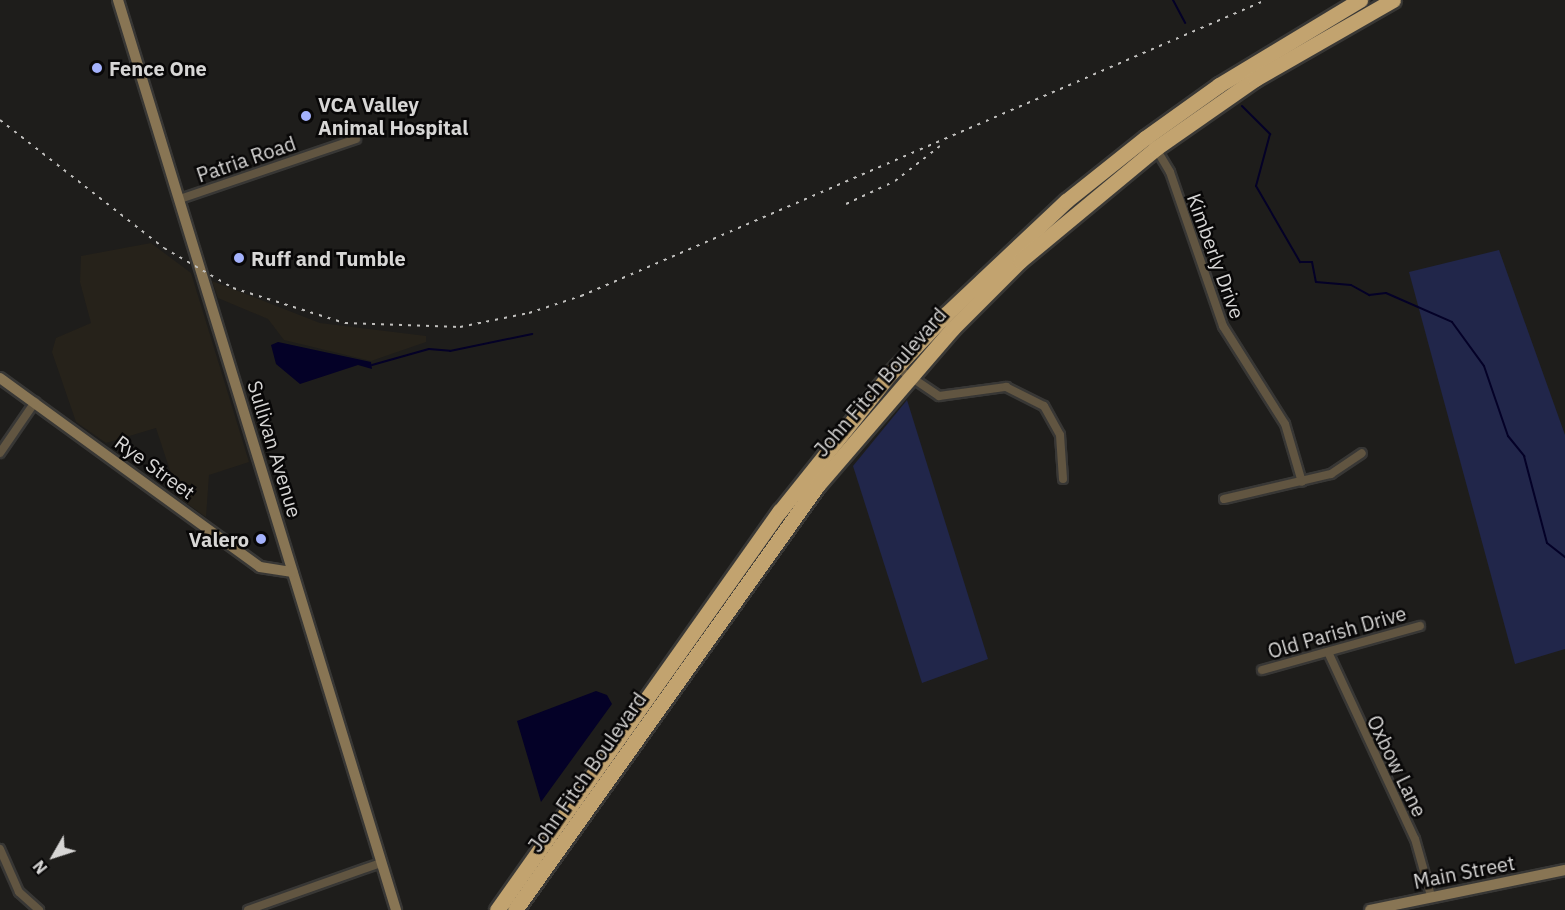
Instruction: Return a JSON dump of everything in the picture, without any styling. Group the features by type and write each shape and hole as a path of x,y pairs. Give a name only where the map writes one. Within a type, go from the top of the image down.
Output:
{"highway":[{"name":"John Fitch Boulevard","path":"497,910 724,603 817,486 901,372 1011,260 1082,198 1152,142 1322,21 1360,0"},
{"name":"John Fitch Boulevard","path":"1152,142 1329,35 1393,0"},
{"path":"1322,21 1329,35"},
{"name":"John Fitch Boulevard","path":"515,910 724,603"}],"main road":[{"name":"Sullivan Avenue","path":"118,0 396,910"},
{"name":"Rye Street","path":"0,378 260,567 293,572"},
{"name":"Main Street","path":"1370,910 1565,870"}],"street":[{"name":"Patria Road","path":"180,199 356,139"},
{"name":"Kimberly Drive","path":"1152,142 1170,172 1223,326 1285,424 1302,482"},
{"path":"901,372 939,396 1006,387 1044,406 1060,435 1063,479"},
{"path":"0,453 35,402"},
{"path":"1224,499 1331,474 1362,453"},
{"name":"Old Parish Drive","path":"1262,670 1420,626"},
{"name":"Oxbow Lane","path":"1328,652 1415,839 1431,896"},
{"path":"0,849 19,892 39,910"},
{"path":"248,910 381,863"}],"shaded area":[{"path":"151,243 191,273 249,462 209,475 206,517 179,498 156,428 106,443 76,422 52,352 56,338 91,323 80,282 81,256"},
{"path":"1499,250 1565,435 1565,649 1515,664 1409,272"},
{"path":"212,281 320,323 426,336 426,342 371,361 284,340 268,319 218,298"},
{"path":"278,342 371,362 372,369 358,365 300,384 276,364 271,345"},
{"path":"907,400 988,659 922,683 853,466"},
{"path":"596,691 607,695 612,704 541,802 517,721"}],"waterway":[{"path":"1173,0 1185,23"},
{"path":"1242,106 1270,134 1256,186 1300,262 1312,262 1316,282 1351,285 1369,295 1386,293 1452,322 1484,366 1508,436 1524,456 1547,543 1565,557"},
{"path":"372,365 429,349 450,351 532,334"}],"railway":[{"path":"0,120 164,248 233,288 345,323 460,327 529,313 581,296 1266,0"},
{"path":"846,204 895,181 940,146"}],"place":[{"name":"Fence One","path":"97,68"},
{"name":"VCA Valley Animal Hospital","path":"306,116"},
{"name":"Ruff and Tumble","path":"239,258"},
{"name":"Valero","path":"261,539"}]}
